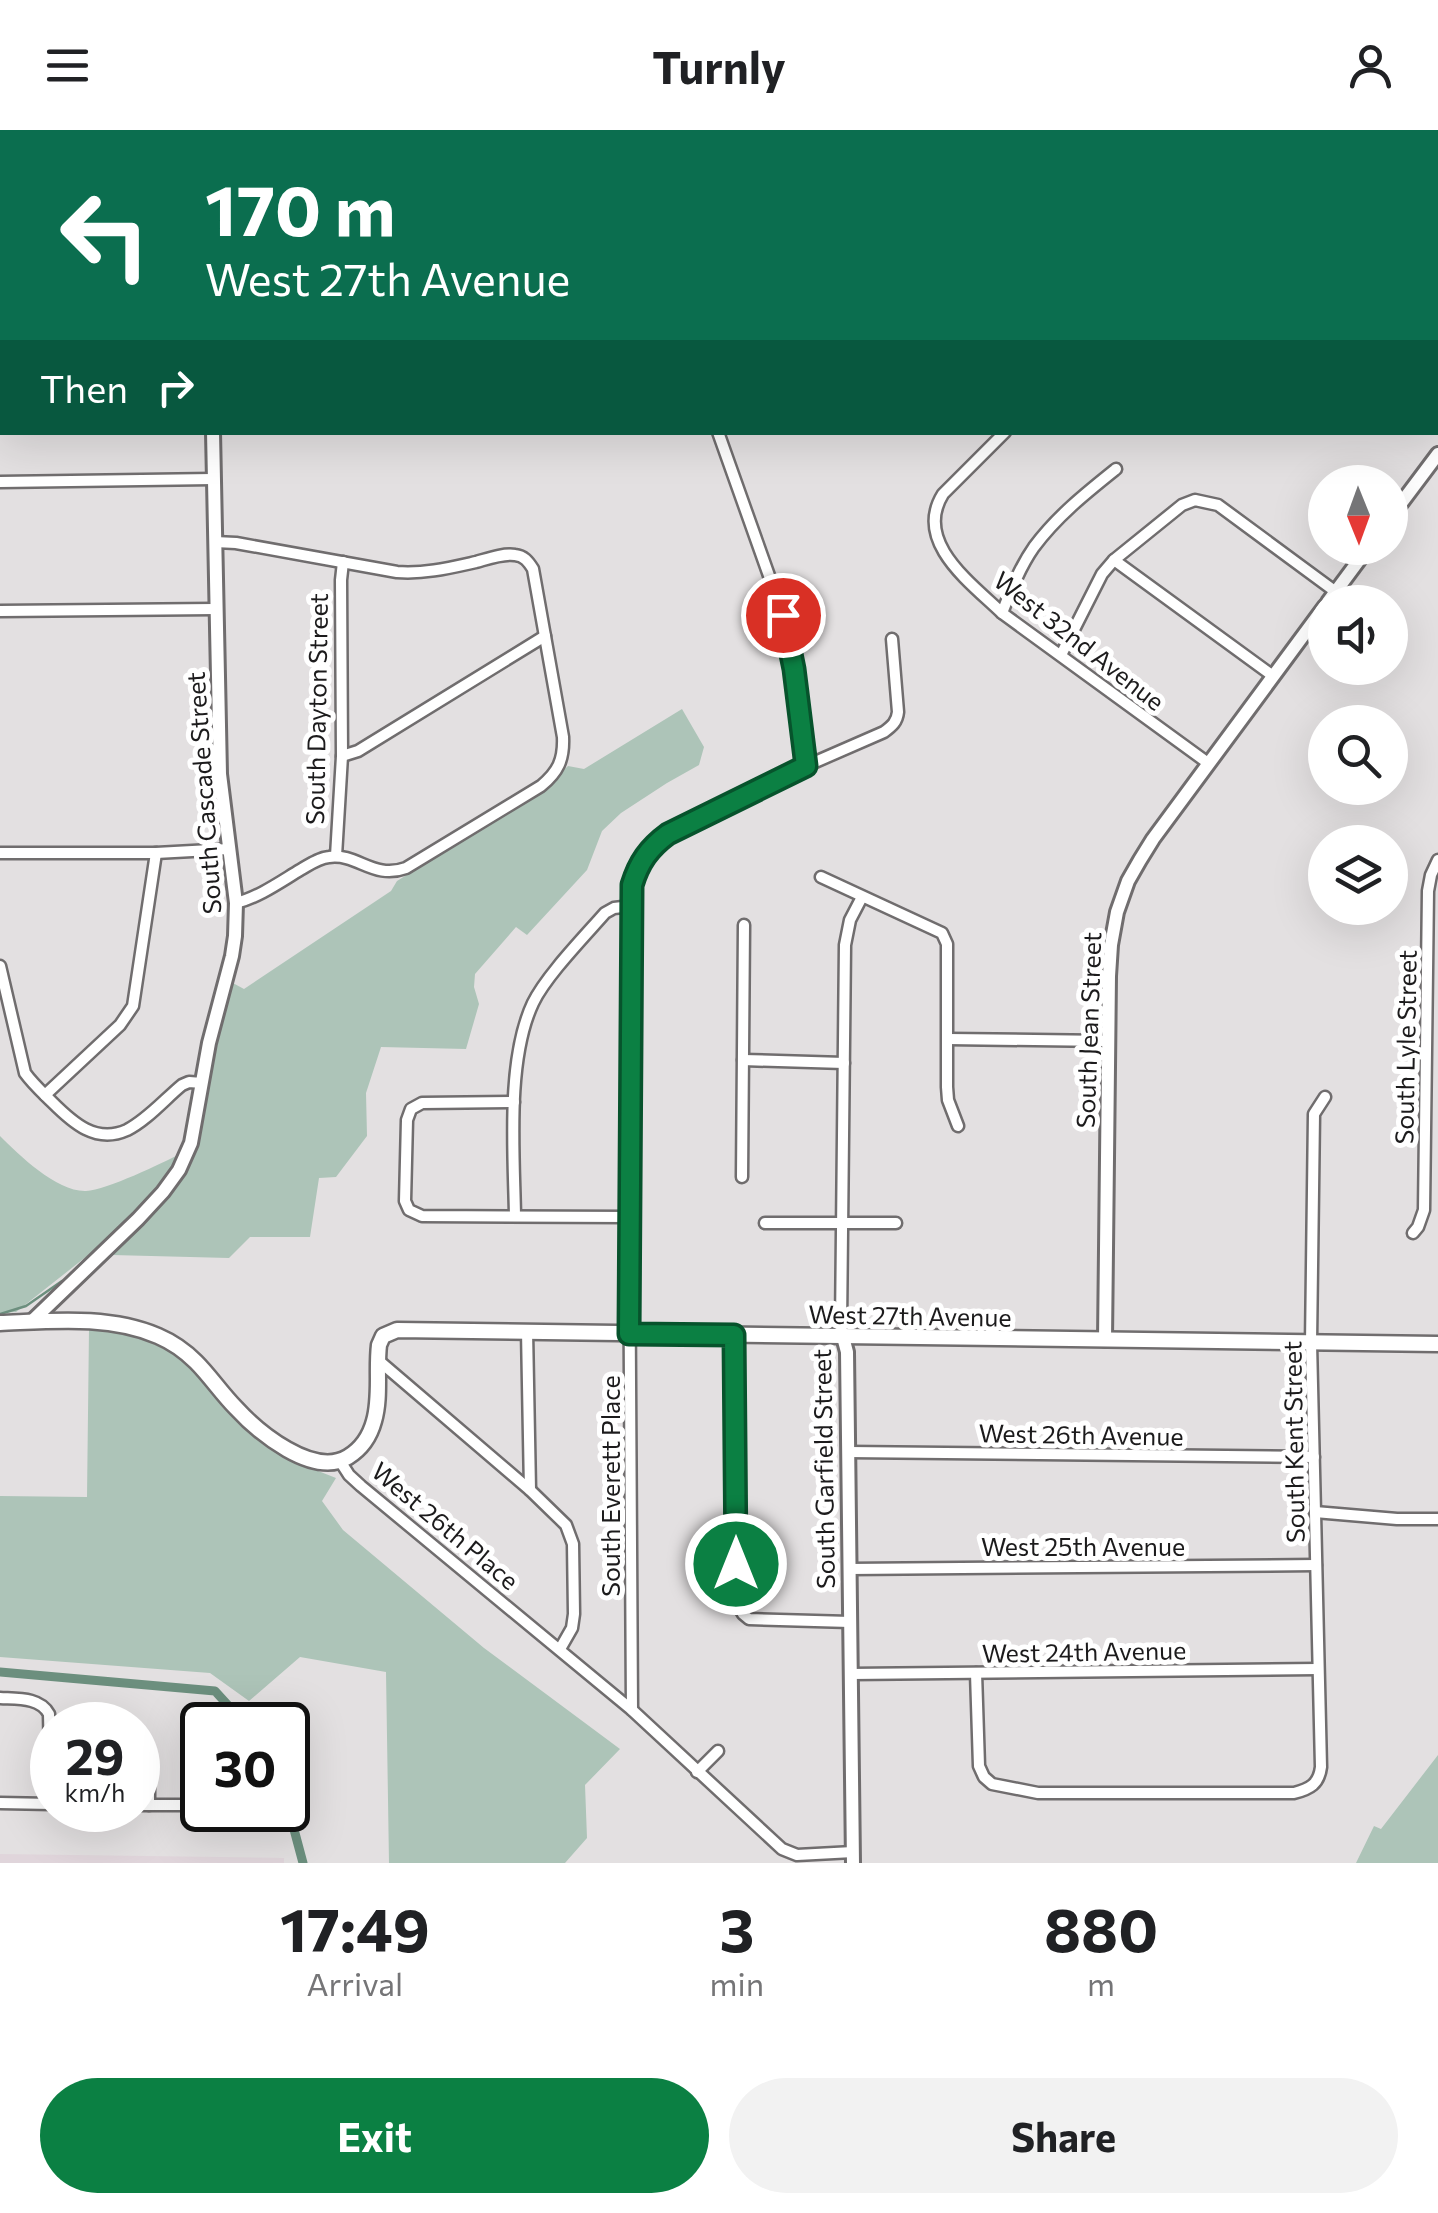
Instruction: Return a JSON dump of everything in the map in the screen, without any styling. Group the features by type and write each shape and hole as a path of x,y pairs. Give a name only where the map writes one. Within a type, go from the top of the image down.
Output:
{"main road":[{"path":"0,1323 31,1322"},
{"name":"West 26th Place","path":"31,1322 106,1323 159,1336 197,1363 268,1438 311,1460 340,1461"},
{"name":"West 27th Avenue","path":"378,1360 383,1336 397,1330 1438,1344"},
{"path":"340,1461 358,1450 374,1425 378,1360"}],"street":[{"name":"South Cascade Street","path":"31,1322 138,1219 170,1184 186,1158 208,1043 232,956 236,904 220,774 213,435"},
{"path":"719,435 783,615 806,766"},
{"name":"West 32nd Avenue","path":"998,435 943,494 934,524 936,540 1002,612 1208,764"},
{"path":"1408,494 1438,454"},
{"path":"1002,612 1033,548 1078,500 1116,469"},
{"path":"0,482 213,479"},
{"path":"1061,655 1094,588 1114,560 1195,500 1218,505 1311,585"},
{"path":"215,542 415,573 506,555 520,556 533,568 564,748 553,776 540,786 406,868 380,871 336,856 322,858 236,904"},
{"path":"1114,560 1273,676"},
{"name":"South Dayton Street","path":"336,856 342,756 343,562"},
{"path":"0,611 215,609"},
{"name":"South Jean Street","path":"1105,1340 1111,946 1122,896 1152,839 1308,628"},
{"path":"342,756 358,751 545,636"},
{"name":"South Everett Place","path":"632,1710 628,1217 632,885 641,860 660,840 806,766 884,732 897,720 892,640"},
{"path":"0,853 229,849"},
{"path":"45,1095 120,1025 133,1006 156,852"},
{"name":"South Lyle Street","path":"1413,1232 1424,1210 1432,1004 1428,891 1438,860"},
{"path":"821,878 945,937 948,1100 958,1126"},
{"name":"South Garfield Street","path":"853,1858 847,1352 841,1326 841,1223 845,944 850,920 862,896"},
{"path":"515,1216 514,1102 520,1052 534,1002 604,913 631,906"},
{"path":"742,1177 744,925"},
{"path":"0,966 22,1063 32,1082 74,1124 94,1133 115,1133 136,1124 182,1085 202,1082"},
{"path":"948,1039 1108,1041"},
{"path":"743,1060 844,1063"},
{"name":"South Kent Street","path":"976,1673 979,1766 992,1784 1038,1793 1294,1793 1312,1787 1320,1777 1311,1342 1314,1114 1325,1097"},
{"path":"514,1102 422,1103 411,1109 407,1120 405,1201 409,1210 422,1216 628,1217"},
{"path":"1425,1126 1438,1126"},
{"path":"764,1222 896,1224"},
{"path":"527,1331 530,1490"},
{"path":"734,1335 736,1602 749,1619 850,1622"},
{"path":"378,1360 530,1490 570,1533 574,1614 572,1628 560,1649"},
{"name":"West 26th Avenue","path":"848,1452 1314,1457"},
{"name":"West 26th Place","path":"340,1461 361,1486 632,1710 782,1849 797,1854 853,1858"},
{"path":"1315,1512 1438,1519"},
{"name":"West 25th Avenue","path":"850,1569 1316,1565"},
{"name":"West 24th Avenue","path":"851,1674 1318,1669"},
{"path":"0,1698 30,1702"},
{"path":"697,1772 718,1751"},
{"path":"0,1803 30,1804"}],"shaded area":[{"path":"0,1854 284,1858 284,1863 0,1863"}],"green space":[{"path":"682,709 704,747 699,765 621,813 602,831 587,870 527,935 516,927 475,974 479,1004 466,1049 381,1047 366,1093 367,1136 336,1177 319,1178 310,1237 250,1237 229,1258 112,1255 174,1187 196,1145 231,982 244,989 391,891 397,881 544,789 568,766 584,769"},
{"path":"0,1136 51,1179 75,1190 86,1191 120,1181 182,1153 144,1203 87,1256 16,1312 0,1313"},
{"path":"89,1329 132,1336 172,1353 268,1446 336,1478 322,1501 343,1530 484,1648 620,1749 585,1785 587,1838 565,1863 389,1863 386,1672 300,1657 249,1701 210,1673 0,1657 0,1496 87,1497"},
{"path":"1438,1755 1438,1863 1356,1863 1374,1826 1381,1829"}],"waterway":[{"path":"0,1314 26,1306 62,1281"},
{"path":"0,1672 215,1691 225,1702"},
{"path":"295,1832 303,1863"}],"route":[{"path":"736,1564 734,1335 629,1334 632,885 641,860 668,834 806,766 783,615"}]}
